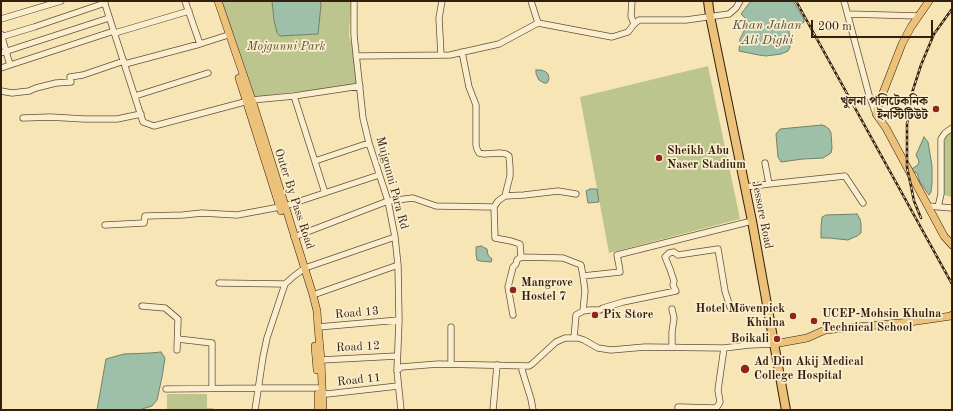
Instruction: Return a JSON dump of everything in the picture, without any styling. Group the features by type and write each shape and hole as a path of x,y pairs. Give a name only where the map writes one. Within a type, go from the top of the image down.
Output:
{"highway":[{"name":"Jessore Road","path":"708,1 752,221 786,410"}],"main road":[{"name":"Outer By Pass Road","path":"214,1 249,101"},
{"name":"Outer By Pass Road","path":"218,1 282,207 313,295 317,311 321,360 318,410"},
{"path":"929,1 911,27 902,44 876,114 886,128 944,236 952,245"},
{"name":"Outer By Pass Road","path":"282,207 294,237 309,295 323,410"},
{"path":"774,344 807,338 825,330 910,322 952,315"}],"street":[{"path":"1,19 61,1"},
{"path":"185,1 200,44"},
{"name":"Mujgunni Para Rd","path":"354,1 354,35 363,118 369,143 388,201 395,237 398,265 398,386 401,410"},
{"path":"441,55 439,18 442,1"},
{"path":"531,1 538,23"},
{"path":"632,1 631,16 634,24"},
{"path":"356,56 450,55 499,44 538,23 612,37 628,32 639,20 686,20 729,14 736,8 740,1"},
{"path":"844,1 869,95 876,114"},
{"path":"10,65 3,52 1,36 34,27 105,2 143,122 154,126 249,101 360,86"},
{"path":"1,68 114,32 188,11"},
{"path":"848,14 918,16"},
{"path":"3,52 109,18"},
{"path":"1,91 12,93 29,91 36,88 71,82 70,77 83,75 225,36"},
{"path":"462,52 469,86 476,105 477,150 479,153 484,154 500,153 509,156 510,176 505,196"},
{"path":"135,96 208,73"},
{"path":"294,96 325,193"},
{"path":"23,118 50,117 117,119 141,114"},
{"path":"938,207 941,194 941,139 945,132 952,128"},
{"path":"315,161 369,143"},
{"path":"765,163 769,184"},
{"path":"105,224 144,223 145,216 183,215 202,212 237,215 282,207 379,175"},
{"path":"745,187 845,176 863,203"},
{"path":"522,257 520,244 496,238 494,207 498,201 505,196 558,191 576,194"},
{"path":"294,237 388,201 413,198 436,206 494,207"},
{"path":"928,206 952,208"},
{"path":"584,276 620,272 616,255 752,221"},
{"path":"255,410 267,338 285,284 303,270 395,237"},
{"path":"574,338 576,316 583,311 600,310 623,302 676,291 665,257 669,253 674,252 678,255 718,249 730,307"},
{"path":"513,315 508,287 513,267 517,260 522,257 563,258 581,265 584,276 585,291 583,311"},
{"path":"313,295 398,265"},
{"path":"219,283 285,284"},
{"path":"142,306 165,308 178,319 177,350"},
{"path":"672,309 674,318 672,347"},
{"name":"Road 13","path":"318,327 398,320"},
{"path":"451,328 451,364"},
{"path":"398,371 401,366 451,364 529,366 556,342 565,338 584,340 598,348 611,350 645,347 724,348 774,344"},
{"path":"178,339 212,343 212,388"},
{"path":"678,410 678,407 714,409 717,407 720,402 718,390 724,348"},
{"name":"Road 12","path":"321,360 397,356"},
{"path":"493,410 497,365"},
{"path":"523,366 522,370 533,410"},
{"name":"Road 11","path":"166,389 258,388 320,391 327,394 398,386"}],"green space":[{"name":"Mojgunni Park","path":"219,1 351,1 349,36 355,56 357,85 252,97"},
{"name":"Sheikh Abu Naser Stadium","path":"708,66 740,219 609,253 580,97"},
{"path":"952,130 952,197 944,195 944,142 948,133"},
{"path":"167,394 207,394 207,408 213,408 213,410 167,410"}],"water":[{"path":"272,1 320,1 321,5 318,34 280,36 277,33 274,20"},
{"name":"Khan Jahan Ali Dighi","path":"751,1 793,1 804,19 804,22 793,27 789,31 790,47 788,51 781,54 766,56 739,51 740,39 746,27 747,20 741,14"},
{"path":"536,70 541,70 548,74 549,79 547,83 539,80"},
{"path":"822,125 829,129 831,133 831,153 823,158 781,162 778,157 776,134 780,129"},
{"path":"924,137 928,142 932,166 932,183 931,192 929,195 920,182 917,173 910,170 918,165 919,161 916,155"},
{"path":"590,189 597,189 599,202 588,203 586,191"},
{"path":"857,214 860,219 861,233 857,236 848,240 821,238 822,217 826,215"},
{"path":"481,246 487,249 488,255 492,259 491,262 477,260 476,247"},
{"path":"161,352 165,358 162,377 157,400 152,406 142,410 97,410 106,359 124,354"}],"railway":[{"path":"796,1 952,284"},
{"path":"921,218 914,201 907,167 907,124 912,93 921,65 934,34 952,9"}],"place":[{"name":"খুলনা পলিটেকনিক ইনস্টিটিউট","path":"936,109"},
{"name":"Sheikh Abu Naser Stadium","path":"659,158"},
{"name":"Mangrove Hostel 7","path":"513,290"},
{"name":"Pix Store","path":"595,315"},
{"name":"Hotel Mövenpick Khulna","path":"793,316"},
{"name":"UCEP-Mohsin Khulna Technical School","path":"814,321"},
{"name":"Boikali","path":"777,339"},
{"name":"Ad Din Akij Medical College Hospital","path":"745,369"}]}
